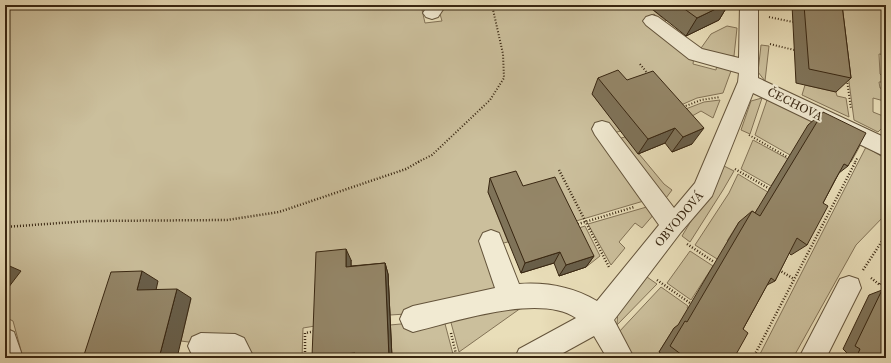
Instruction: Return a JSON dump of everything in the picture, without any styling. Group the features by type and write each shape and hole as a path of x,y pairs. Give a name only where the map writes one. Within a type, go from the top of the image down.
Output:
{"street":[{"name":"OBVODOVÁ","path":"528,358 598,320 673,225 704,189 740,102 748,75 749,5"},
{"name":"ČECHOVA","path":"652,21 696,54 748,75 886,148"},
{"path":"602,129 673,225"},
{"path":"491,241 511,297"},
{"path":"812,358 855,280"},
{"path":"413,319 511,297 527,296 575,302 598,320 621,358"},
{"path":"5,341 10,358"},
{"path":"202,346 235,347 241,358"}],"path":[{"path":"5,227 88,220 227,220 279,212 406,169 432,155 490,100 504,78 503,54 492,5"},
{"path":"774,18 792,22"},
{"path":"772,45 794,50"},
{"path":"640,64 650,75"},
{"path":"841,78 847,79 851,110"},
{"path":"679,109 701,100 722,96 740,102"},
{"path":"752,136 789,158"},
{"path":"753,358 860,153"},
{"path":"847,163 853,166"},
{"path":"559,170 609,267"},
{"path":"737,170 770,189"},
{"path":"574,226 655,200"},
{"path":"886,236 855,280 880,284 886,274"},
{"path":"806,241 813,244"},
{"path":"691,246 714,262"},
{"path":"773,266 794,279"},
{"path":"661,283 690,303"},
{"path":"305,358 305,333 321,330"},
{"path":"456,353 457,358"}],"shaded area":[{"path":"5,5 421,5 425,23 442,21 440,14 444,5 647,5 666,21 663,22 654,14 644,19 694,57 693,64 716,70 717,64 731,71 723,93 697,98 665,112 592,94 621,131 613,133 604,122 592,127 647,200 566,224 488,192 508,242 499,244 497,289 406,314 390,315 388,274 321,325 303,328 302,358 252,358 196,343 181,341 191,299 87,358 23,358 13,321 5,317"},
{"path":"827,5 886,5 886,55 879,54 880,74 885,79 885,82 879,82 880,88 886,90 884,101 873,98 873,112 883,116 882,128 878,132 854,120 840,13"},
{"path":"727,26 737,28 734,56 720,56 699,51 711,34"},
{"path":"761,45 769,46 765,81 758,72"},
{"path":"805,85 836,92 837,96 846,98 849,117 802,95"},
{"path":"762,98 750,134 741,130 751,101"},
{"path":"720,100 713,118 701,111 676,125 683,110 704,102"},
{"path":"767,100 787,107 861,144 851,162 843,158 790,155 755,135"},
{"path":"625,137 664,184 672,190 666,198 617,139"},
{"path":"753,140 788,159 771,186 741,169"},
{"path":"866,147 886,159 886,214 856,245 793,358 758,358"},
{"path":"724,166 734,171 690,242 682,236"},
{"path":"738,174 776,197 758,208 747,227 739,222 727,241 736,246 725,264 695,245 729,193"},
{"path":"650,206 655,213 642,228 635,223 619,242 625,248 611,265 588,224"},
{"path":"585,226 600,256 586,267 569,231"},
{"path":"690,251 713,266 691,300 667,283"},
{"path":"647,277 657,284 617,325 618,308"},
{"path":"661,287 688,306 687,308 695,313 674,328 659,352 667,358 630,358 618,333"},
{"path":"528,303 459,352 450,319"},
{"path":"444,320 453,354 443,358 392,358 390,325"}],"building":[{"path":"679,5 724,5 697,18"},
{"path":"804,5 842,5 851,78 809,69"},
{"path":"618,70 627,80 653,71 704,128 683,137 675,128 648,139 598,78"},
{"path":"823,112 866,133 848,166 844,164 835,180 823,203 828,206 807,245 797,238 775,281 771,278 743,329 748,333 734,358 686,358 670,346 685,321 687,322 752,211 760,216"},
{"path":"516,171 523,186 555,177 594,256 566,265 560,252 525,263 490,178"},
{"path":"346,249 346,267 385,263 389,358 355,358 355,353 312,357 316,252"},
{"path":"142,271 137,290 177,289 159,358 83,358 111,272"},
{"path":"882,290 886,292 886,358 856,358 860,349 855,346"}]}
